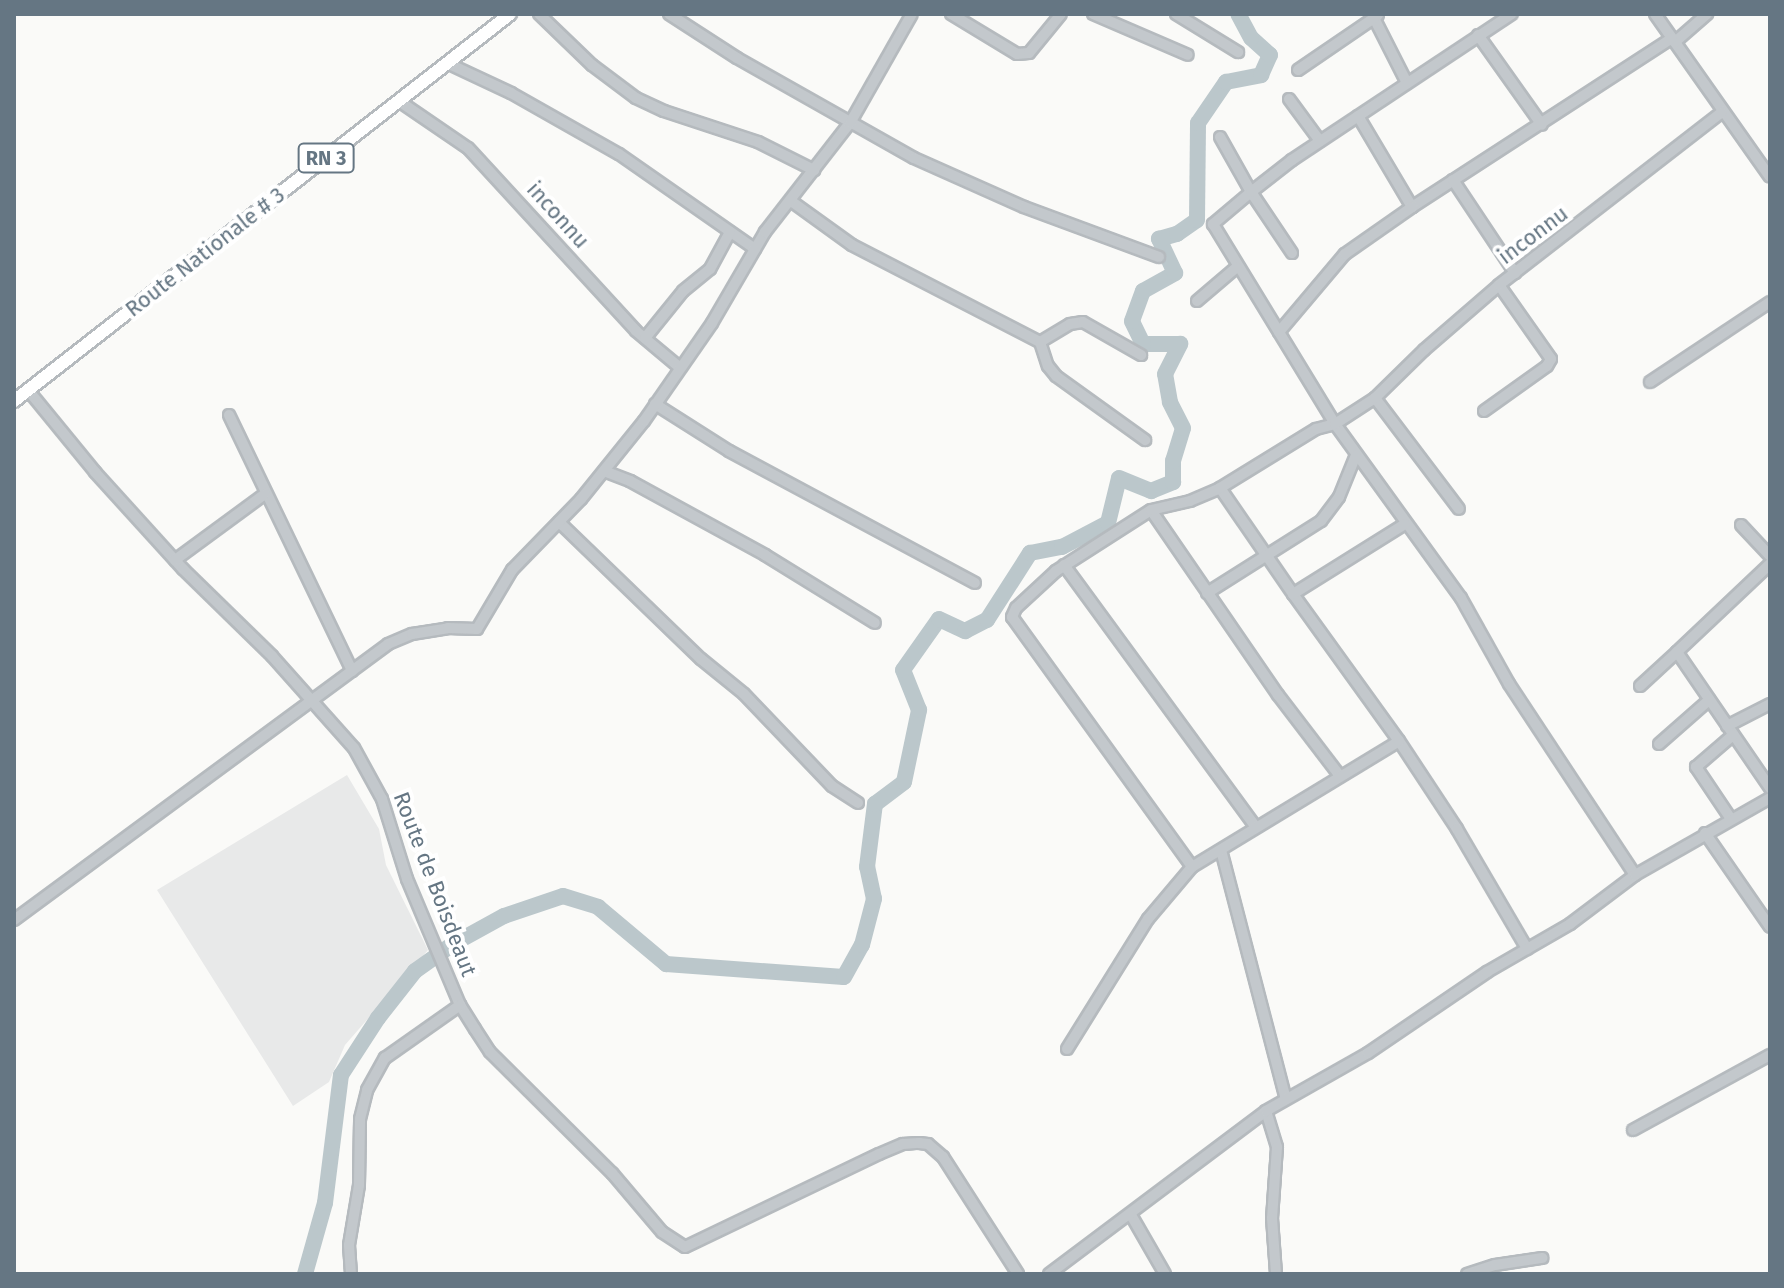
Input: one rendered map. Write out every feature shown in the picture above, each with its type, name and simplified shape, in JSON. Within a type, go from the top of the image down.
[{"type":"main road","name":"Route Nationale # 3","points":[[14,401],[510,14]]},
{"type":"street","points":[[539,14],[592,65],[636,98],[664,111],[758,142],[814,170]]},
{"type":"street","points":[[669,14],[737,58],[914,158],[1024,207],[1159,257]]},
{"type":"street","points":[[14,920],[388,644],[412,634],[448,628],[477,629],[512,570],[604,471],[655,404],[712,323],[755,249],[850,123],[912,14]]},
{"type":"street","points":[[951,14],[1017,54],[1029,53],[1061,14]]},
{"type":"street","points":[[1093,14],[1188,55]]},
{"type":"street","points":[[1176,14],[1238,52]]},
{"type":"street","points":[[1512,14],[1320,141],[1213,224],[1335,424],[1461,598],[1509,684],[1635,875]]},
{"type":"street","points":[[1657,14],[1722,112],[1770,177]]},
{"type":"street","points":[[1279,332],[1345,254],[1453,180],[1673,40],[1707,14]]},
{"type":"street","points":[[1298,70],[1377,16],[1407,83]]},
{"type":"street","points":[[1478,35],[1542,125]]},
{"type":"street","points":[[447,63],[511,93],[619,154],[755,249]]},
{"type":"street","points":[[1289,99],[1320,141]]},
{"type":"street","name":"inconnu","points":[[399,101],[468,148],[484,163],[645,338],[679,367]]},
{"type":"street","name":"inconnu","points":[[1335,424],[1375,398],[1424,350],[1499,285],[1722,112]]},
{"type":"street","points":[[1358,116],[1412,207]]},
{"type":"street","points":[[1220,137],[1251,192],[1292,253]]},
{"type":"street","points":[[1453,180],[1515,273]]},
{"type":"street","points":[[791,201],[852,245],[1040,342],[1048,366],[1056,376],[1145,440]]},
{"type":"street","points":[[645,338],[683,291],[710,269],[730,232]]},
{"type":"street","points":[[1197,301],[1237,267]]},
{"type":"street","points":[[1484,411],[1547,366],[1551,359],[1499,285]]},
{"type":"street","points":[[1650,382],[1770,302]]},
{"type":"street","points":[[1040,342],[1070,324],[1083,322],[1141,355]]},
{"type":"street","name":"Route de Boisdeaut","points":[[28,390],[175,560],[354,748],[382,799],[407,879],[460,1005],[490,1052],[612,1173],[662,1232],[685,1247],[865,1160],[903,1144],[928,1144],[943,1157],[1018,1274]]},
{"type":"street","points":[[1375,398],[1459,509]]},
{"type":"street","points":[[655,404],[729,451],[975,583]]},
{"type":"street","points":[[229,415],[352,671]]},
{"type":"street","points":[[1192,867],[1012,617],[1016,608],[1064,565],[1151,510],[1190,501],[1220,488],[1316,429],[1335,424]]},
{"type":"street","points":[[1207,593],[1328,514],[1356,455]]},
{"type":"street","points":[[604,471],[630,481],[765,555],[875,623]]},
{"type":"street","points":[[1220,488],[1399,741],[1457,829],[1527,949]]},
{"type":"street","points":[[175,560],[265,494]]},
{"type":"street","points":[[1151,510],[1207,593],[1340,776]]},
{"type":"street","points":[[559,522],[701,659],[744,694],[832,786],[858,803]]},
{"type":"street","points":[[1293,594],[1405,524]]},
{"type":"street","points":[[1741,525],[1770,556]]},
{"type":"street","points":[[1640,686],[1770,564]]},
{"type":"street","points":[[1064,565],[1256,827]]},
{"type":"street","points":[[1677,652],[1770,788]]},
{"type":"street","points":[[1659,744],[1709,700]]},
{"type":"street","points":[[1731,819],[1696,767],[1730,731],[1770,704]]},
{"type":"street","points":[[1067,1049],[1148,919],[1192,867],[1399,741]]},
{"type":"street","points":[[1049,1274],[1266,1111],[1368,1053],[1570,924],[1635,875],[1770,798]]},
{"type":"street","points":[[1705,833],[1770,927]]},
{"type":"street","points":[[1221,850],[1286,1099]]},
{"type":"street","points":[[351,1274],[349,1245],[359,1185],[360,1119],[367,1090],[385,1058],[460,1005]]},
{"type":"street","points":[[1633,1130],[1770,1055]]},
{"type":"street","points":[[1266,1111],[1277,1147],[1272,1218],[1276,1274]]},
{"type":"street","points":[[1131,1215],[1165,1274]]},
{"type":"street","points":[[1467,1274],[1495,1265],[1542,1258]]},
{"type":"shaded area","points":[[347,775],[379,829],[386,865],[428,950],[345,1045],[329,1082],[293,1106],[157,890]]},
{"type":"waterway","points":[[305,1274],[325,1203],[341,1075],[378,1018],[415,971],[453,944],[504,916],[563,896],[598,907],[666,964],[844,977],[862,945],[874,899],[867,867],[875,804],[904,782],[919,710],[903,670],[939,619],[965,631],[987,620],[1030,553],[1062,547],[1108,523],[1119,478],[1151,491],[1173,482],[1173,461],[1183,428],[1170,402],[1165,374],[1180,344],[1143,344],[1132,321],[1143,291],[1175,273],[1159,239],[1177,234],[1197,220],[1198,123],[1226,82],[1261,75],[1270,55],[1251,38],[1238,14]]}]
